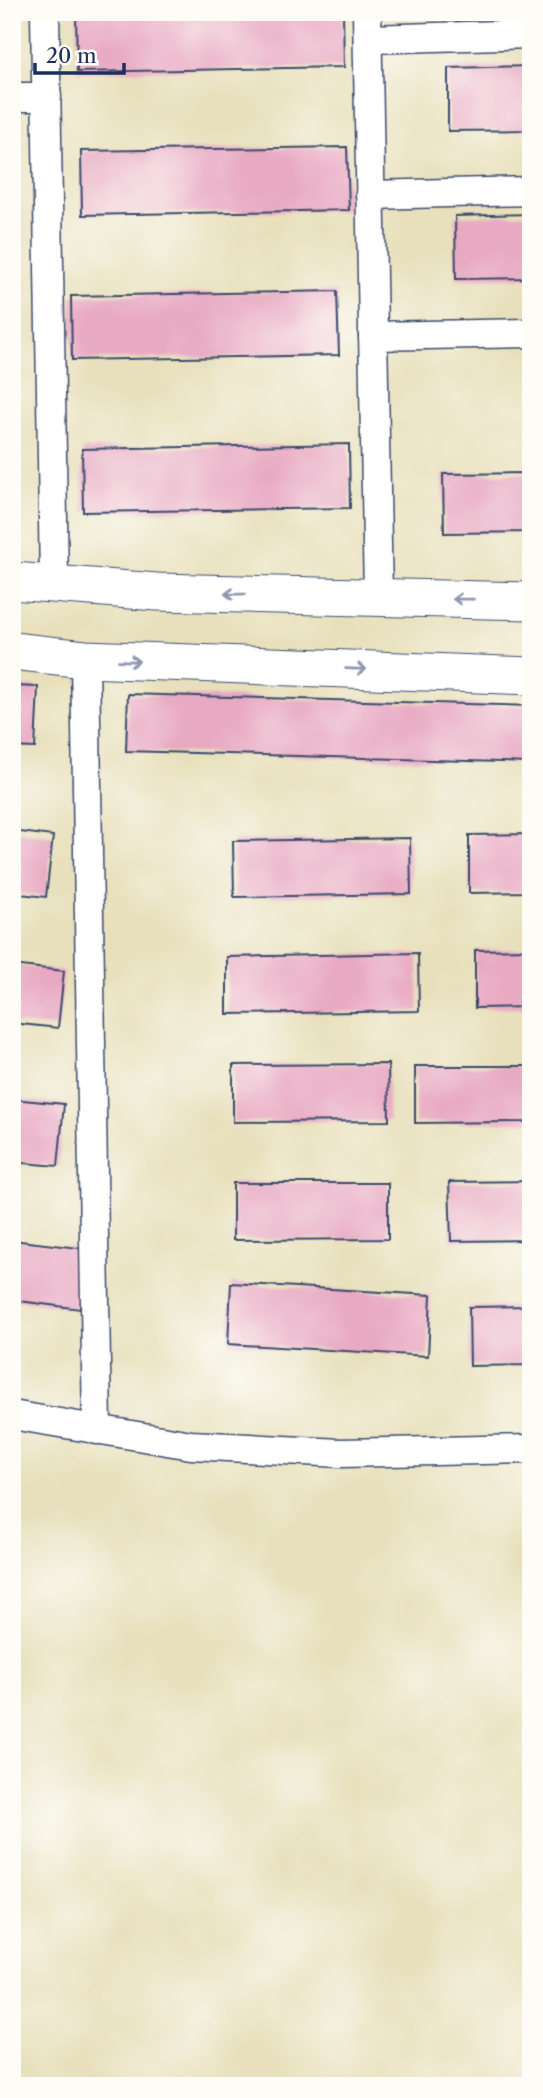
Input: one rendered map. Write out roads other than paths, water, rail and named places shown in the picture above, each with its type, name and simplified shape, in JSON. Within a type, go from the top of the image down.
[{"type":"main road","points":[[12,581],[157,592],[531,600]]},
{"type":"main road","points":[[12,651],[85,659],[531,676]]},
{"type":"street","points":[[45,12],[54,584]]},
{"type":"street","points":[[378,597],[368,26],[531,34]]},
{"type":"street","points":[[12,97],[47,97]]},
{"type":"street","points":[[370,195],[531,191]]},
{"type":"street","points":[[373,336],[531,333]]},
{"type":"street","points":[[85,659],[97,1430]]},
{"type":"street","points":[[12,1415],[191,1445],[341,1453],[531,1449]]}]
